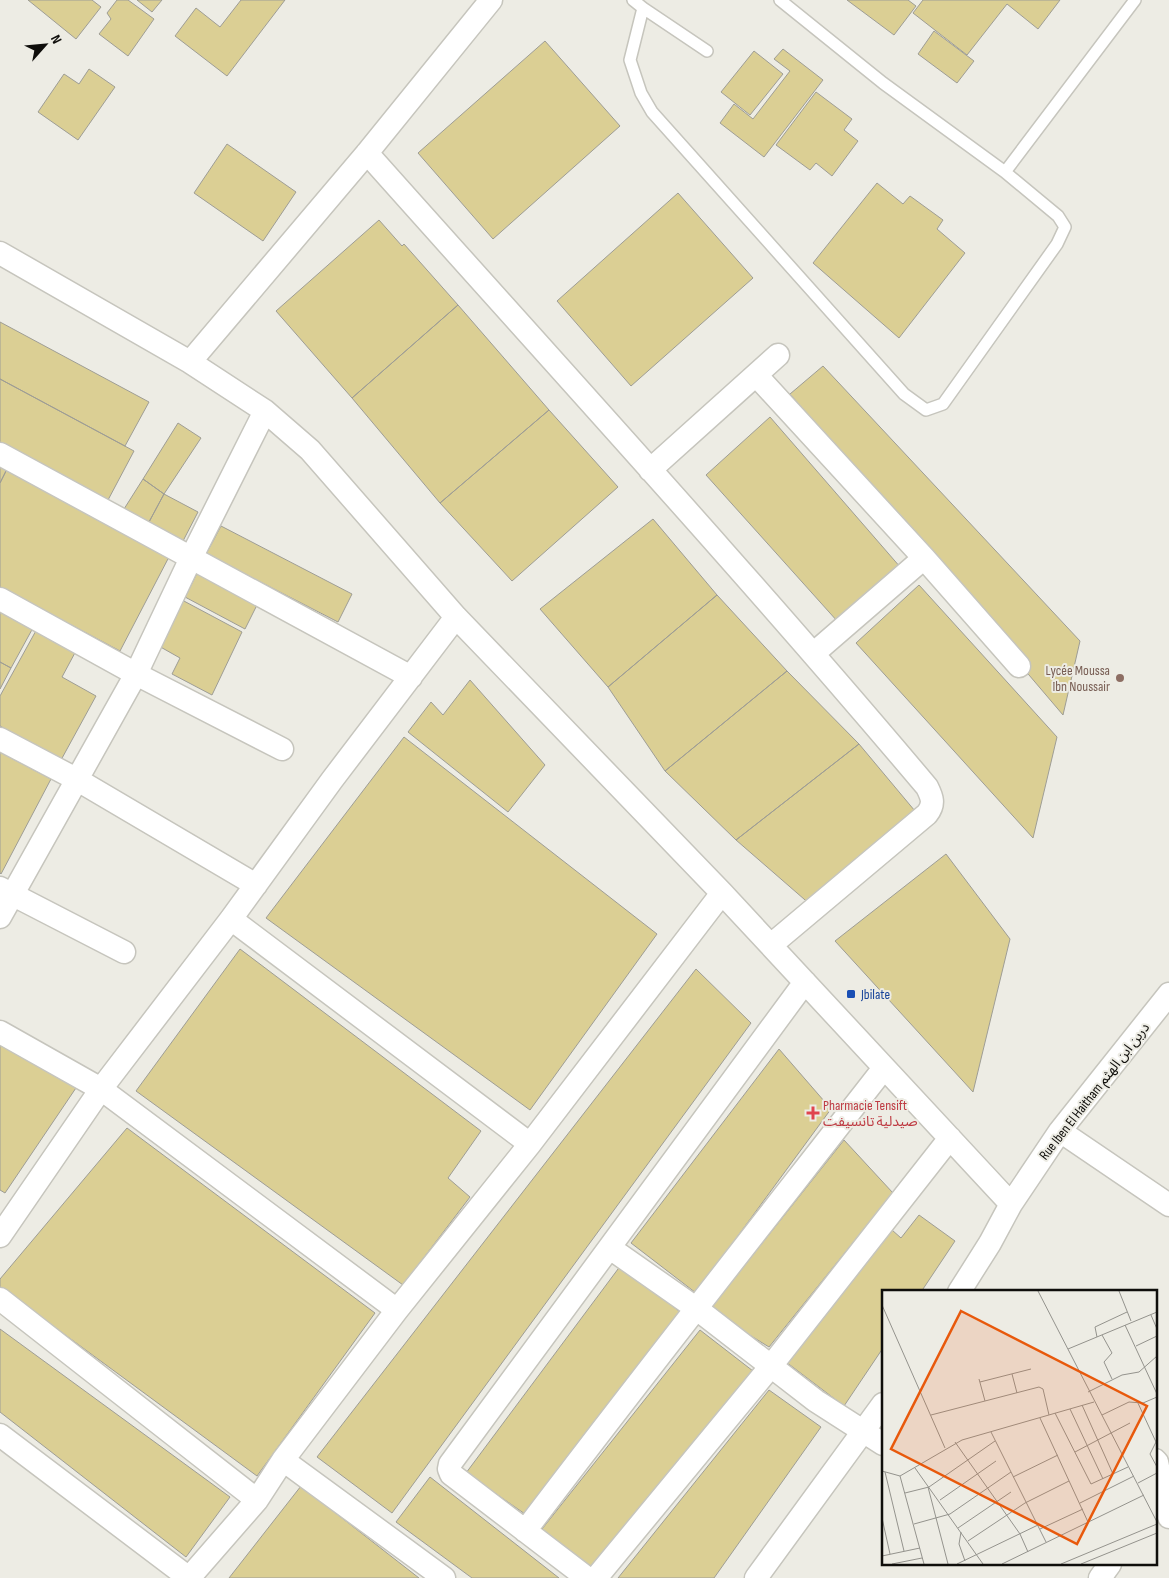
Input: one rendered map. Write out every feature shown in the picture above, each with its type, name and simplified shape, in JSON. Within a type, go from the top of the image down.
[{"type":"street","points":[[190,362],[367,153],[490,0]]},
{"type":"street","points":[[367,153],[813,654],[927,787],[932,797],[931,809],[927,814],[771,946]]},
{"type":"street","points":[[0,253],[190,362],[265,411],[310,450],[456,617],[722,893],[1012,1204]]},
{"type":"street","points":[[650,470],[778,355]]},
{"type":"street","points":[[756,375],[1020,666]]},
{"type":"street","points":[[0,917],[6,891],[76,779],[136,674],[191,558],[265,411]]},
{"type":"street","points":[[0,454],[411,677]]},
{"type":"street","points":[[813,654],[924,558]]},
{"type":"street","points":[[0,599],[136,674],[282,749]]},
{"type":"street","points":[[0,1236],[101,1089],[231,919],[332,780],[456,617]]},
{"type":"street","points":[[0,739],[76,779],[256,885]]},
{"type":"street","points":[[6,891],[124,952]]},
{"type":"street","points":[[0,1435],[189,1578],[257,1500],[283,1460],[397,1310],[530,1144],[722,893]]},
{"type":"street","points":[[231,919],[530,1144]]},
{"type":"street","points":[[587,1578],[451,1474],[450,1464],[805,982]]},
{"type":"street","name":"Rue Iben El Haitham دربن ابن الهثم","points":[[960,1290],[1012,1204],[1060,1131],[1169,994]]},
{"type":"street","points":[[0,1032],[101,1089],[397,1310]]},
{"type":"street","points":[[525,1531],[884,1068]]},
{"type":"street","points":[[1060,1131],[1169,1205]]},
{"type":"street","points":[[596,1578],[771,1366],[950,1138]]},
{"type":"street","points":[[610,1248],[697,1309],[816,1400],[882,1443]]},
{"type":"street","points":[[0,1298],[257,1500]]},
{"type":"street","points":[[756,1578],[882,1405]]},
{"type":"street","points":[[283,1460],[444,1578]]},
{"type":"street","points":[[1156,1468],[1160,1499],[1169,1517]]},
{"type":"street","points":[[1100,1578],[1109,1566]]},
{"type":"lane","points":[[633,0],[707,51]]},
{"type":"lane","points":[[643,8],[630,60],[641,93],[652,112],[904,394],[926,410],[943,404],[1057,244],[1065,227],[1058,216],[1005,172],[883,83],[780,0]]},
{"type":"lane","points":[[1005,172],[1135,0]]},
{"type":"building","points":[[28,0],[92,0],[101,7],[76,39]]},
{"type":"building","points":[[117,0],[128,0],[154,19],[128,56],[99,34],[111,19],[107,13]]},
{"type":"building","points":[[137,0],[162,0],[152,12]]},
{"type":"building","points":[[241,0],[285,0],[227,76],[175,36],[196,8],[220,27]]},
{"type":"building","points":[[847,0],[908,0],[916,6],[894,35]]},
{"type":"building","points":[[923,0],[1060,0],[1038,29],[1007,4],[967,55],[913,13]]},
{"type":"building","points":[[934,31],[974,61],[957,83],[918,54]]},
{"type":"building","points":[[545,41],[620,126],[493,239],[418,153]]},
{"type":"building","points":[[783,49],[823,80],[764,157],[720,123],[734,104],[753,119],[790,71],[774,59]]},
{"type":"building","points":[[754,51],[783,74],[750,115],[721,92]]},
{"type":"building","points":[[89,69],[115,87],[78,140],[38,112],[64,74],[79,84]]},
{"type":"building","points":[[816,92],[852,119],[844,130],[858,141],[832,176],[816,163],[810,170],[776,145]]},
{"type":"building","points":[[227,144],[296,192],[263,241],[194,193]]},
{"type":"building","points":[[877,183],[903,204],[910,196],[943,220],[937,229],[965,253],[899,338],[813,263]]},
{"type":"building","points":[[678,193],[753,278],[631,386],[557,301]]},
{"type":"building","points":[[379,220],[402,246],[404,244],[458,305],[352,398],[276,311]]},
{"type":"building","points":[[458,305],[549,410],[440,503],[352,398]]},
{"type":"building","points":[[0,322],[149,402],[125,446],[0,379]]},
{"type":"building","points":[[823,366],[1080,641],[1063,715],[790,394]]},
{"type":"building","points":[[0,379],[134,451],[108,500],[0,443]]},
{"type":"building","points":[[549,410],[618,487],[512,581],[440,503]]},
{"type":"building","points":[[770,417],[901,568],[838,622],[706,475]]},
{"type":"building","points":[[178,423],[201,438],[164,494],[143,479]]},
{"type":"building","points":[[0,465],[7,469],[0,483]]},
{"type":"building","points":[[7,469],[170,555],[120,651],[0,587],[0,483]]},
{"type":"building","points":[[143,479],[164,494],[149,522],[124,509]]},
{"type":"building","points":[[164,494],[198,512],[183,541],[149,522]]},
{"type":"building","points":[[653,519],[717,595],[608,687],[540,609]]},
{"type":"building","points":[[221,526],[352,594],[338,622],[206,554]]},
{"type":"building","points":[[199,569],[259,601],[245,629],[185,597]]},
{"type":"building","points":[[919,585],[1057,737],[1033,838],[856,643]]},
{"type":"building","points":[[717,595],[787,671],[665,771],[608,687]]},
{"type":"building","points":[[182,600],[242,632],[212,695],[172,674],[180,658],[157,645]]},
{"type":"building","points":[[0,607],[34,626],[11,668],[0,662]]},
{"type":"building","points":[[38,627],[77,649],[62,677],[96,696],[61,760],[0,726],[0,696]]},
{"type":"building","points":[[0,662],[11,668],[0,689]]},
{"type":"building","points":[[787,671],[859,744],[736,840],[665,771]]},
{"type":"building","points":[[470,680],[545,765],[508,812],[408,732],[431,702],[443,715]]},
{"type":"building","points":[[404,737],[657,934],[530,1110],[266,918]]},
{"type":"building","points":[[859,744],[920,817],[812,906],[736,840]]},
{"type":"building","points":[[0,752],[51,779],[1,874],[0,873]]},
{"type":"building","points":[[946,854],[1010,939],[973,1092],[835,941]]},
{"type":"building","points":[[240,949],[481,1131],[448,1178],[470,1197],[403,1285],[136,1091]]},
{"type":"building","points":[[696,969],[751,1023],[392,1513],[317,1457]]},
{"type":"building","points":[[0,1037],[80,1082],[5,1193],[0,1190]]},
{"type":"building","points":[[779,1049],[831,1109],[696,1293],[631,1243]]},
{"type":"building","points":[[127,1128],[375,1313],[257,1476],[0,1287],[0,1279]]},
{"type":"building","points":[[844,1140],[893,1193],[769,1347],[709,1310]]},
{"type":"building","points":[[919,1215],[955,1241],[922,1290],[882,1290],[882,1349],[844,1406],[786,1362],[892,1230],[901,1238]]},
{"type":"building","points":[[621,1265],[680,1312],[525,1514],[466,1473]]},
{"type":"building","points":[[0,1329],[230,1497],[186,1557],[0,1412]]},
{"type":"building","points":[[700,1330],[753,1371],[593,1569],[542,1529]]},
{"type":"building","points":[[769,1390],[821,1427],[714,1578],[618,1578]]},
{"type":"building","points":[[430,1477],[559,1578],[472,1578],[396,1522]]},
{"type":"building","points":[[301,1486],[419,1578],[229,1578]]},
{"type":"place","name":"Lycée Moussa Ibn Noussair","points":[[1120,678]]},
{"type":"place","name":"Jbilate","points":[[851,994]]},
{"type":"place","name":"Pharmacie Tensift صيدلية تانسيفت","points":[[813,1113]]}]
